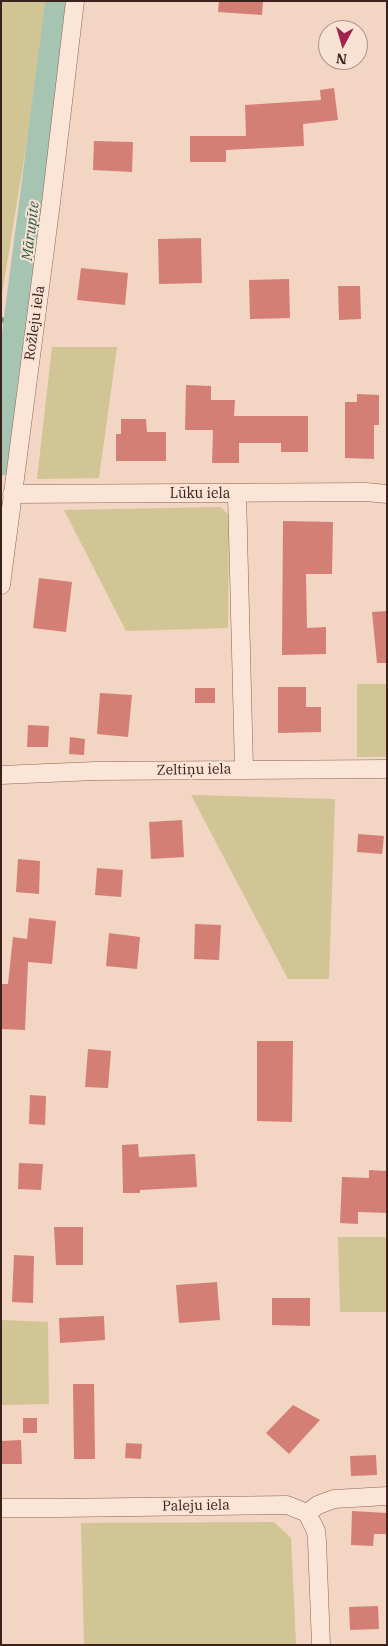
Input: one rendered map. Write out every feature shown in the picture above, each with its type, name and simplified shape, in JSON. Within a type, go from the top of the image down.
[{"type":"street","name":"Rožleju iela","points":[[1,585],[51,203],[75,1]]},
{"type":"street","name":"Lūku iela","points":[[12,494],[366,492],[387,494]]},
{"type":"street","points":[[238,494],[244,770]]},
{"type":"street","name":"Zeltiņu iela","points":[[1,775],[95,771],[387,769]]},
{"type":"street","points":[[321,1645],[316,1531],[307,1513],[318,1505],[334,1499],[387,1496]]},
{"type":"street","name":"Paleju iela","points":[[1,1508],[287,1505],[307,1513]]},
{"type":"shaded area","points":[[1,1],[50,1],[1,300]]},
{"type":"shaded area","points":[[52,347],[117,347],[99,478],[37,479]]},
{"type":"shaded area","points":[[220,507],[229,515],[228,628],[126,631],[64,510]]},
{"type":"shaded area","points":[[357,684],[387,684],[387,757],[357,757]]},
{"type":"shaded area","points":[[191,795],[335,799],[329,979],[288,979]]},
{"type":"shaded area","points":[[338,1237],[387,1237],[387,1312],[340,1312]]},
{"type":"shaded area","points":[[1,1320],[48,1322],[49,1404],[1,1405]]},
{"type":"shaded area","points":[[274,1522],[291,1538],[296,1645],[84,1645],[81,1523]]},
{"type":"building","points":[[219,1],[263,1],[262,15],[218,12]]},
{"type":"building","points":[[334,88],[338,120],[303,124],[304,146],[226,150],[226,162],[190,162],[190,136],[246,136],[245,105],[321,100],[320,90]]},
{"type":"building","points":[[94,141],[133,142],[132,172],[93,170]]},
{"type":"building","points":[[201,238],[202,283],[159,284],[158,239]]},
{"type":"building","points":[[81,268],[128,273],[125,305],[77,300]]},
{"type":"building","points":[[289,279],[290,318],[250,319],[249,280]]},
{"type":"building","points":[[338,286],[360,286],[361,319],[339,320]]},
{"type":"building","points":[[186,385],[211,386],[211,400],[235,400],[234,416],[308,416],[308,452],[281,452],[281,443],[239,443],[239,463],[212,463],[213,430],[185,430]]},
{"type":"building","points":[[357,394],[379,395],[379,425],[374,425],[374,459],[345,458],[345,402],[357,402]]},
{"type":"building","points":[[121,419],[146,419],[147,432],[166,432],[166,461],[116,461],[116,434],[121,434]]},
{"type":"building","points":[[283,521],[333,522],[332,574],[306,574],[307,628],[326,627],[326,654],[282,655]]},
{"type":"building","points":[[39,578],[72,582],[66,632],[33,628]]},
{"type":"building","points":[[387,611],[387,663],[377,663],[372,612]]},
{"type":"building","points":[[278,687],[306,687],[306,707],[321,707],[321,732],[278,733]]},
{"type":"building","points":[[195,688],[215,688],[215,703],[195,703]]},
{"type":"building","points":[[100,693],[132,695],[128,737],[97,734]]},
{"type":"building","points":[[28,725],[49,726],[48,747],[27,747]]},
{"type":"building","points":[[70,737],[85,739],[84,755],[69,754]]},
{"type":"building","points":[[182,820],[184,857],[151,859],[149,822]]},
{"type":"building","points":[[358,834],[384,836],[382,854],[357,852]]},
{"type":"building","points":[[18,859],[40,861],[39,894],[16,892]]},
{"type":"building","points":[[97,868],[123,870],[121,897],[95,895]]},
{"type":"building","points":[[29,918],[56,921],[52,964],[28,962],[25,1030],[1,1029],[1,984],[8,984],[13,937],[27,939]]},
{"type":"building","points":[[195,924],[221,925],[219,960],[194,959]]},
{"type":"building","points":[[109,933],[140,937],[137,969],[106,966]]},
{"type":"building","points":[[257,1041],[293,1041],[292,1122],[257,1121]]},
{"type":"building","points":[[88,1049],[111,1051],[108,1088],[85,1087]]},
{"type":"building","points":[[30,1095],[46,1096],[45,1125],[29,1124]]},
{"type":"building","points":[[138,1144],[139,1157],[195,1154],[197,1187],[140,1190],[140,1193],[123,1193],[122,1145]]},
{"type":"building","points":[[19,1163],[43,1164],[41,1190],[18,1189]]},
{"type":"building","points":[[369,1170],[387,1171],[387,1213],[358,1212],[358,1224],[340,1223],[342,1177],[369,1178]]},
{"type":"building","points":[[54,1227],[83,1227],[83,1265],[56,1265]]},
{"type":"building","points":[[14,1255],[34,1256],[33,1303],[12,1302]]},
{"type":"building","points":[[217,1282],[220,1320],[179,1323],[176,1285]]},
{"type":"building","points":[[272,1298],[310,1298],[310,1326],[272,1325]]},
{"type":"building","points":[[104,1316],[105,1340],[60,1343],[59,1318]]},
{"type":"building","points":[[73,1384],[94,1384],[95,1459],[74,1459]]},
{"type":"building","points":[[293,1405],[320,1420],[289,1454],[266,1433]]},
{"type":"building","points":[[23,1418],[37,1418],[37,1433],[23,1433]]},
{"type":"building","points":[[21,1440],[22,1464],[1,1464],[1,1441]]},
{"type":"building","points":[[126,1443],[142,1444],[141,1459],[125,1458]]},
{"type":"building","points":[[376,1455],[377,1475],[351,1476],[350,1456]]},
{"type":"building","points":[[352,1511],[387,1513],[387,1534],[374,1534],[373,1546],[351,1545]]},
{"type":"building","points":[[378,1606],[379,1629],[350,1630],[349,1607]]},
{"type":"waterway","name":"Mārupīte","points":[[1,460],[61,1]]},
{"type":"waterway","points":[[1,320],[19,321]]}]
